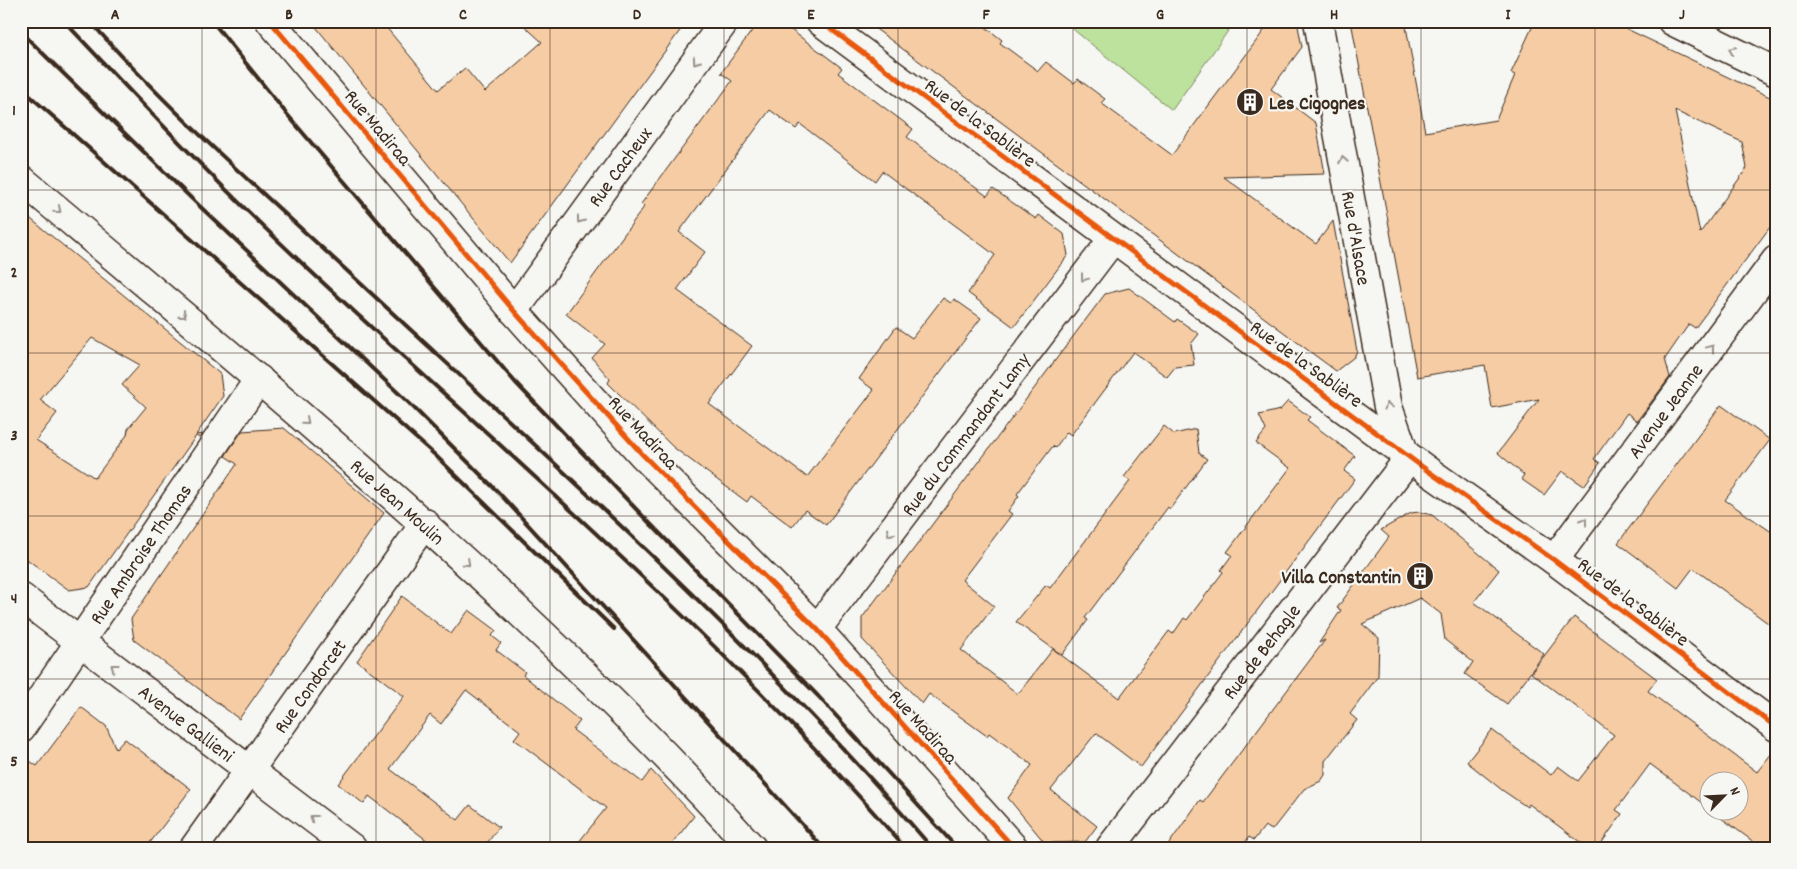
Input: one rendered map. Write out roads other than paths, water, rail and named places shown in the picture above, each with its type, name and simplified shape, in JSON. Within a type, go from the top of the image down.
[{"type":"street","name":"Rue Madiraa","points":[[270,21],[514,311],[643,455],[817,629],[1014,848]]},
{"type":"street","name":"Rue Cacheux","points":[[514,311],[725,21]]},
{"type":"street","name":"Rue de la Sablière","points":[[820,21],[1113,239],[1554,560],[1776,727]]},
{"type":"street","name":"Rue d'Alsace","points":[[1318,21],[1388,406],[1404,452]]},
{"type":"street","points":[[1672,21],[1776,72]]},
{"type":"street","name":"Rue Jean Moulin","points":[[21,179],[259,380],[424,523],[583,673],[744,844]]},
{"type":"street","name":"Rue du Commandant Lamy","points":[[817,629],[1113,239]]},
{"type":"street","name":"Avenue Jeanne","points":[[1554,560],[1776,260]]},
{"type":"street","name":"Rue Ambroise Thomas","points":[[21,728],[81,643],[259,380]]},
{"type":"street","name":"Rue de Behagle","points":[[1110,848],[1403,466],[1404,452]]},
{"type":"street","name":"Rue Condorcet","points":[[194,848],[248,769],[424,523]]},
{"type":"street","name":"Avenue Gallieni","points":[[21,597],[352,848]]},
{"type":"railway","points":[[64,21],[183,146],[274,237],[689,621],[835,770],[905,848]]},
{"type":"railway","points":[[90,21],[121,56],[187,122],[580,487],[725,627],[796,699],[932,848]]},
{"type":"railway","points":[[212,21],[286,113],[515,382],[818,696],[957,848]]},
{"type":"railway","points":[[21,32],[191,198],[410,404],[500,494],[810,833]]},
{"type":"railway","points":[[21,88],[435,455],[614,629]]},
{"type":"railway","points":[[805,827],[823,848]]},
{"type":"place","name":"Les Cigognes","points":[[1250,102]]},
{"type":"place","name":"Villa Constantin","points":[[1420,576]]}]
